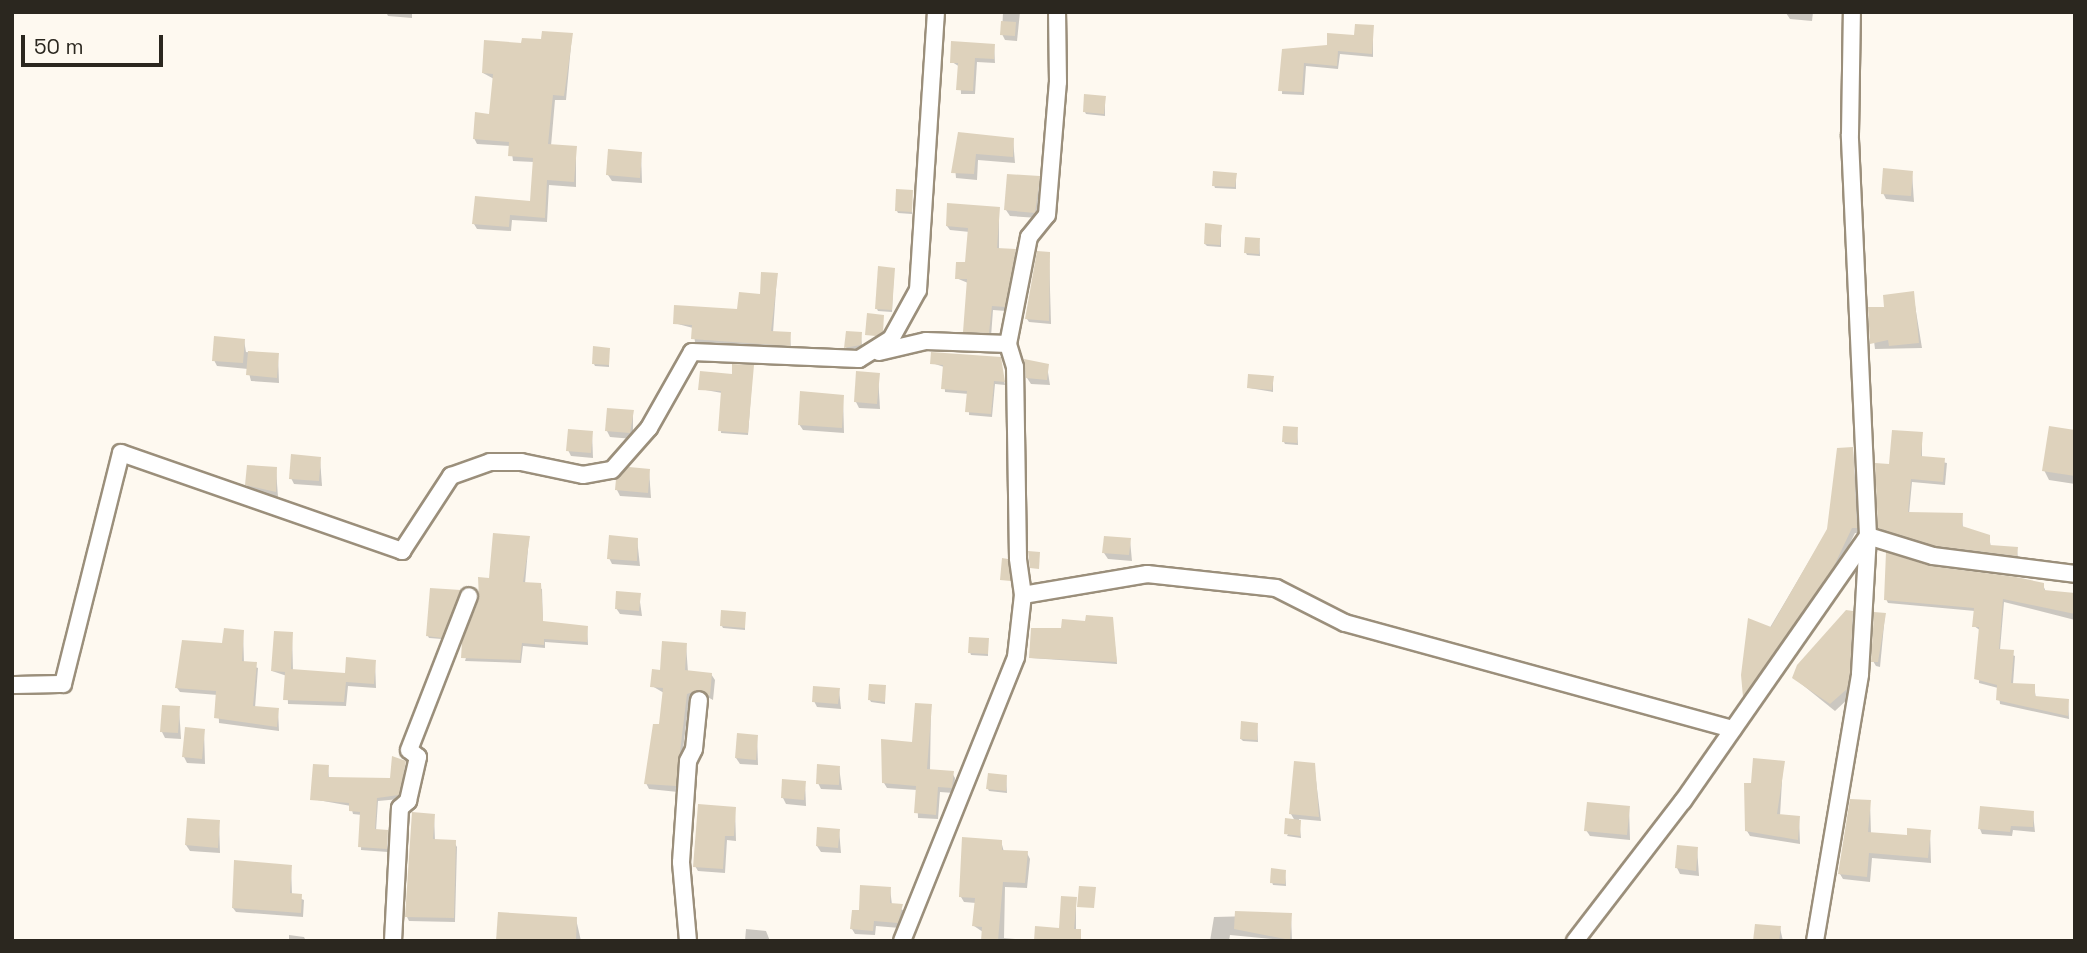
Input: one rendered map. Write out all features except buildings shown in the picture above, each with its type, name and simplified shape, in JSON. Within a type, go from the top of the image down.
[{"type":"street","points":[[12,685],[64,684],[121,453],[402,551],[451,476],[489,462],[521,462],[583,475],[612,470],[649,428],[692,352],[859,359],[891,339],[918,290],[936,12]]},
{"type":"street","points":[[902,941],[1016,657],[1023,595],[1018,558],[1015,366],[1008,344],[1029,237],[1047,215],[1058,82],[1057,12]]},
{"type":"street","points":[[1815,941],[1860,674],[1868,536],[1850,134],[1852,12]]},
{"type":"street","points":[[870,354],[926,341],[1008,344]]},
{"type":"street","points":[[1868,536],[1933,556],[2075,574]]},
{"type":"street","points":[[1575,941],[1733,729],[1868,536]]},
{"type":"street","points":[[1023,595],[1147,574],[1276,588],[1345,623],[1733,729]]},
{"type":"street","points":[[393,941],[400,808],[408,801],[418,757],[409,750],[470,596]]},
{"type":"street","points":[[688,941],[681,863],[688,761],[694,749],[699,700]]}]
